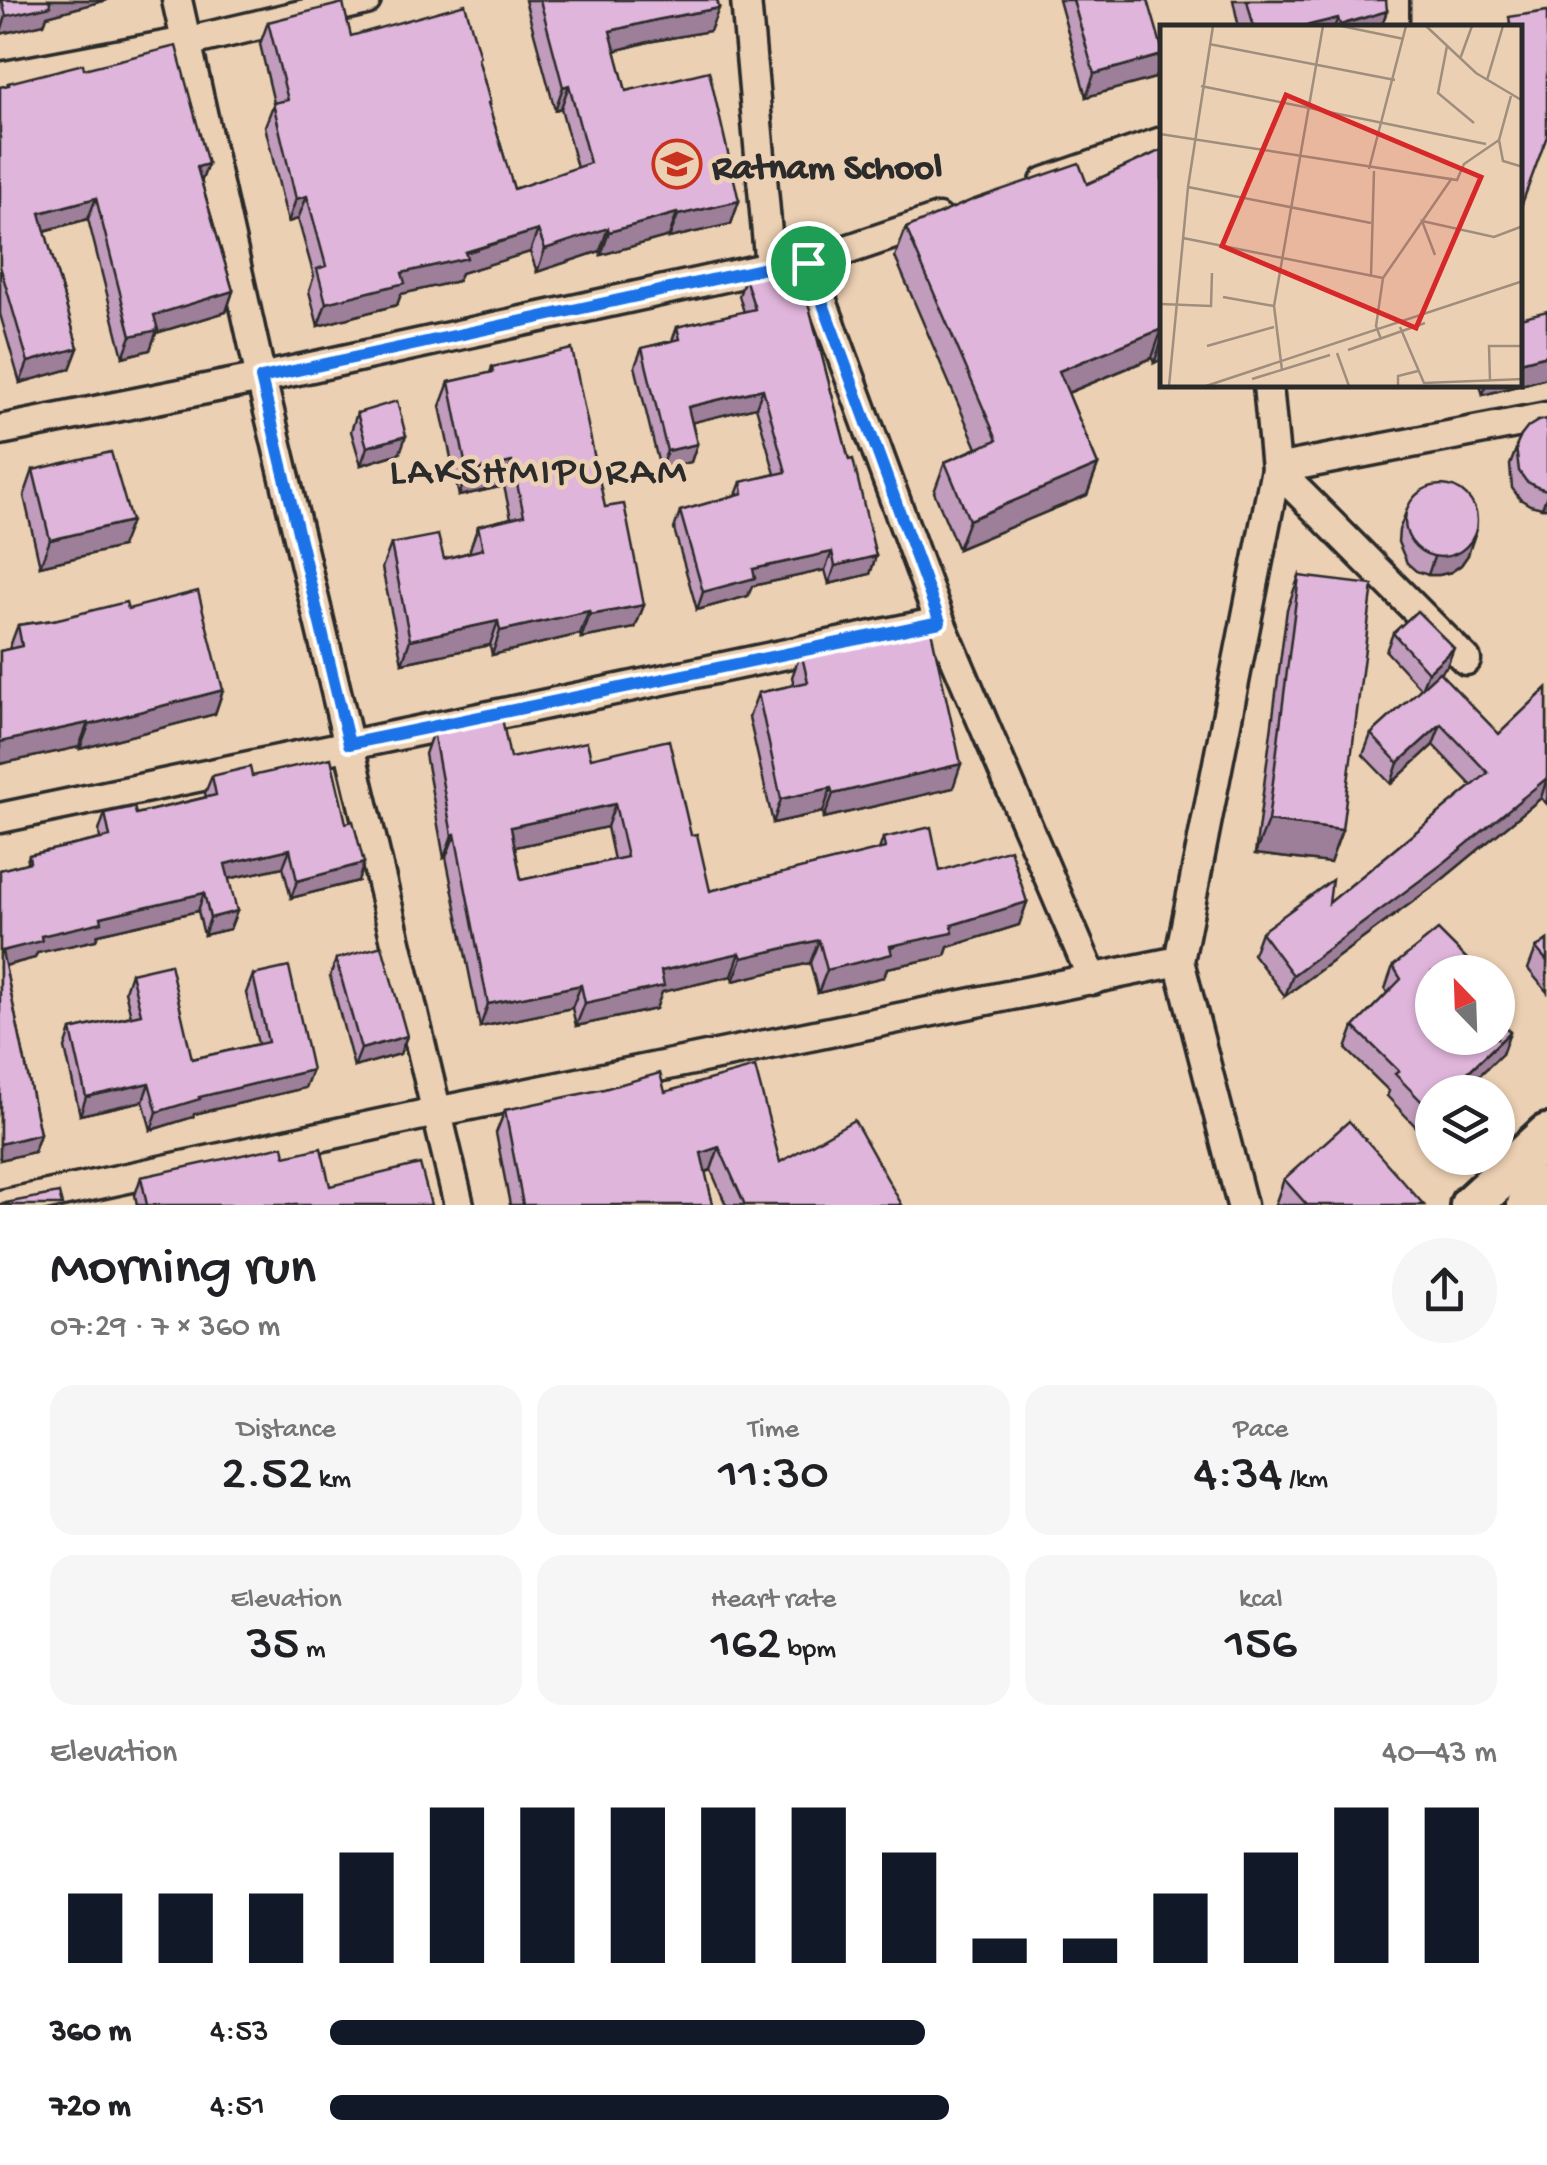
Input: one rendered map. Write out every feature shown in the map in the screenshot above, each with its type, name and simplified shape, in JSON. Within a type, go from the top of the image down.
[{"type":"main road","points":[[1471,1205],[1547,1135]]},
{"type":"main road","points":[[1528,1205],[1547,1187]]},
{"type":"street","points":[[177,0],[261,378],[458,1205]]},
{"type":"street","points":[[0,77],[186,42],[366,0]]},
{"type":"street","points":[[746,0],[770,267]]},
{"type":"street","points":[[1013,193],[1160,143]]},
{"type":"street","points":[[0,430],[261,378],[770,267],[808,263],[957,212]]},
{"type":"street","points":[[808,263],[940,622],[1093,980]]},
{"type":"street","points":[[1242,1205],[1179,961],[1276,469],[1268,388]]},
{"type":"street","points":[[1276,469],[1547,417]]},
{"type":"street","points":[[1276,469],[1466,660]]},
{"type":"street","points":[[0,818],[940,622]]},
{"type":"street","points":[[1,1205],[1179,961]]},
{"type":"building","points":[[2,0],[49,0],[51,6],[6,16]]},
{"type":"building","points":[[540,0],[717,0],[719,8],[610,31],[626,91],[709,71],[739,201],[609,232],[608,228],[545,249],[538,230],[465,252],[467,258],[402,273],[405,283],[326,303],[317,269],[326,266],[307,196],[296,199],[273,103],[288,100],[268,22],[343,3],[351,36],[465,4],[488,103],[514,189],[590,163],[569,85],[563,87]]},
{"type":"building","points":[[1073,0],[1148,0],[1160,41],[1160,56],[1094,74]]},
{"type":"building","points":[[1247,0],[1386,0],[1387,11],[1340,25],[1338,18],[1309,25],[1253,25]]},
{"type":"building","points":[[1547,11],[1547,136],[1522,204],[1522,25],[1510,25],[1509,17]]},
{"type":"building","points":[[176,46],[208,164],[197,167],[233,291],[154,315],[158,330],[131,336],[96,198],[40,213],[78,348],[28,362],[0,266],[0,87],[83,64],[84,69]]},
{"type":"building","points":[[1160,151],[1160,330],[1059,371],[1098,465],[969,520],[945,462],[997,440],[906,228],[1079,163],[1087,184]]},
{"type":"building","points":[[803,264],[812,293],[806,295],[876,556],[835,566],[832,552],[753,569],[755,578],[703,592],[680,511],[743,493],[741,482],[786,472],[763,389],[688,407],[697,444],[667,451],[642,348],[680,339],[677,327],[755,309],[745,278]]},
{"type":"building","points":[[1547,311],[1547,355],[1522,361],[1522,317]]},
{"type":"building","points":[[572,349],[605,507],[624,504],[644,605],[590,615],[589,611],[500,631],[498,621],[410,640],[391,544],[438,535],[444,559],[483,549],[478,526],[524,515],[512,462],[467,472],[449,382],[493,372],[492,367]]},
{"type":"building","points":[[397,401],[406,436],[367,447],[357,413]]},
{"type":"building","points":[[1547,419],[1547,490],[1526,481],[1519,471],[1516,447],[1528,427]]},
{"type":"building","points":[[111,452],[131,521],[50,540],[33,470]]},
{"type":"building","points":[[1441,485],[1455,487],[1467,495],[1475,507],[1475,535],[1467,547],[1455,555],[1441,557],[1427,555],[1415,547],[1407,535],[1405,521],[1407,507],[1415,495],[1427,487]]},
{"type":"building","points":[[1299,576],[1373,585],[1342,830],[1268,821]]},
{"type":"building","points":[[198,591],[223,690],[89,725],[0,742],[0,651],[22,646],[18,625],[126,602],[128,609]]},
{"type":"building","points":[[1417,611],[1454,648],[1428,672],[1393,633]]},
{"type":"building","points":[[930,626],[961,764],[833,794],[831,788],[781,799],[758,693],[808,682],[801,652]]},
{"type":"building","points":[[1439,672],[1499,734],[1547,688],[1547,778],[1445,862],[1293,975],[1261,932],[1332,880],[1329,903],[1488,773],[1441,724],[1398,763],[1371,734]]},
{"type":"building","points":[[502,718],[510,758],[587,742],[591,758],[669,740],[691,835],[697,834],[710,891],[885,848],[883,838],[931,827],[940,871],[1010,849],[1027,902],[952,925],[953,933],[890,946],[892,954],[827,970],[819,940],[661,971],[664,986],[585,1003],[581,985],[488,1004],[433,731]],"holes":[[[615,804],[627,857],[521,880],[511,827]]]},
{"type":"building","points":[[331,758],[346,823],[353,821],[364,863],[297,881],[290,849],[225,864],[237,911],[210,918],[204,893],[101,917],[102,922],[41,936],[42,941],[2,951],[40,1134],[0,1144],[0,870],[30,862],[29,855],[110,837],[105,813],[134,807],[136,814],[216,795],[212,776],[250,767],[252,776]]},
{"type":"building","points":[[1438,930],[1463,955],[1415,955],[1415,1055],[1486,1055],[1465,1075],[1415,1075],[1415,1095],[1395,1074],[1399,1071],[1354,1027],[1401,979],[1393,966]]},
{"type":"building","points":[[1547,940],[1547,961],[1536,948]]},
{"type":"building","points":[[382,946],[407,1036],[361,1049],[336,959]]},
{"type":"building","points":[[170,964],[192,1059],[268,1042],[253,975],[289,967],[312,1070],[199,1097],[157,1112],[149,1083],[86,1097],[71,1030],[141,1014],[131,973]]},
{"type":"building","points":[[755,1067],[780,1162],[854,1120],[902,1205],[745,1205],[719,1147],[701,1153],[713,1205],[523,1205],[505,1110],[660,1073],[665,1092]]},
{"type":"building","points":[[1349,1121],[1424,1205],[1307,1205],[1284,1179]]},
{"type":"building","points":[[283,1146],[285,1156],[321,1148],[330,1186],[420,1164],[431,1205],[147,1205],[141,1177]]},
{"type":"building","points":[[59,1193],[62,1205],[0,1205],[0,1204]]},
{"type":"place","name":"Ratnam School","points":[[677,164]]},
{"type":"district","name":"LAKSHMIPURAM","points":[[539,467]]},
{"type":"route","points":[[808,263],[940,622],[349,744],[261,378],[770,267],[808,263]]}]
